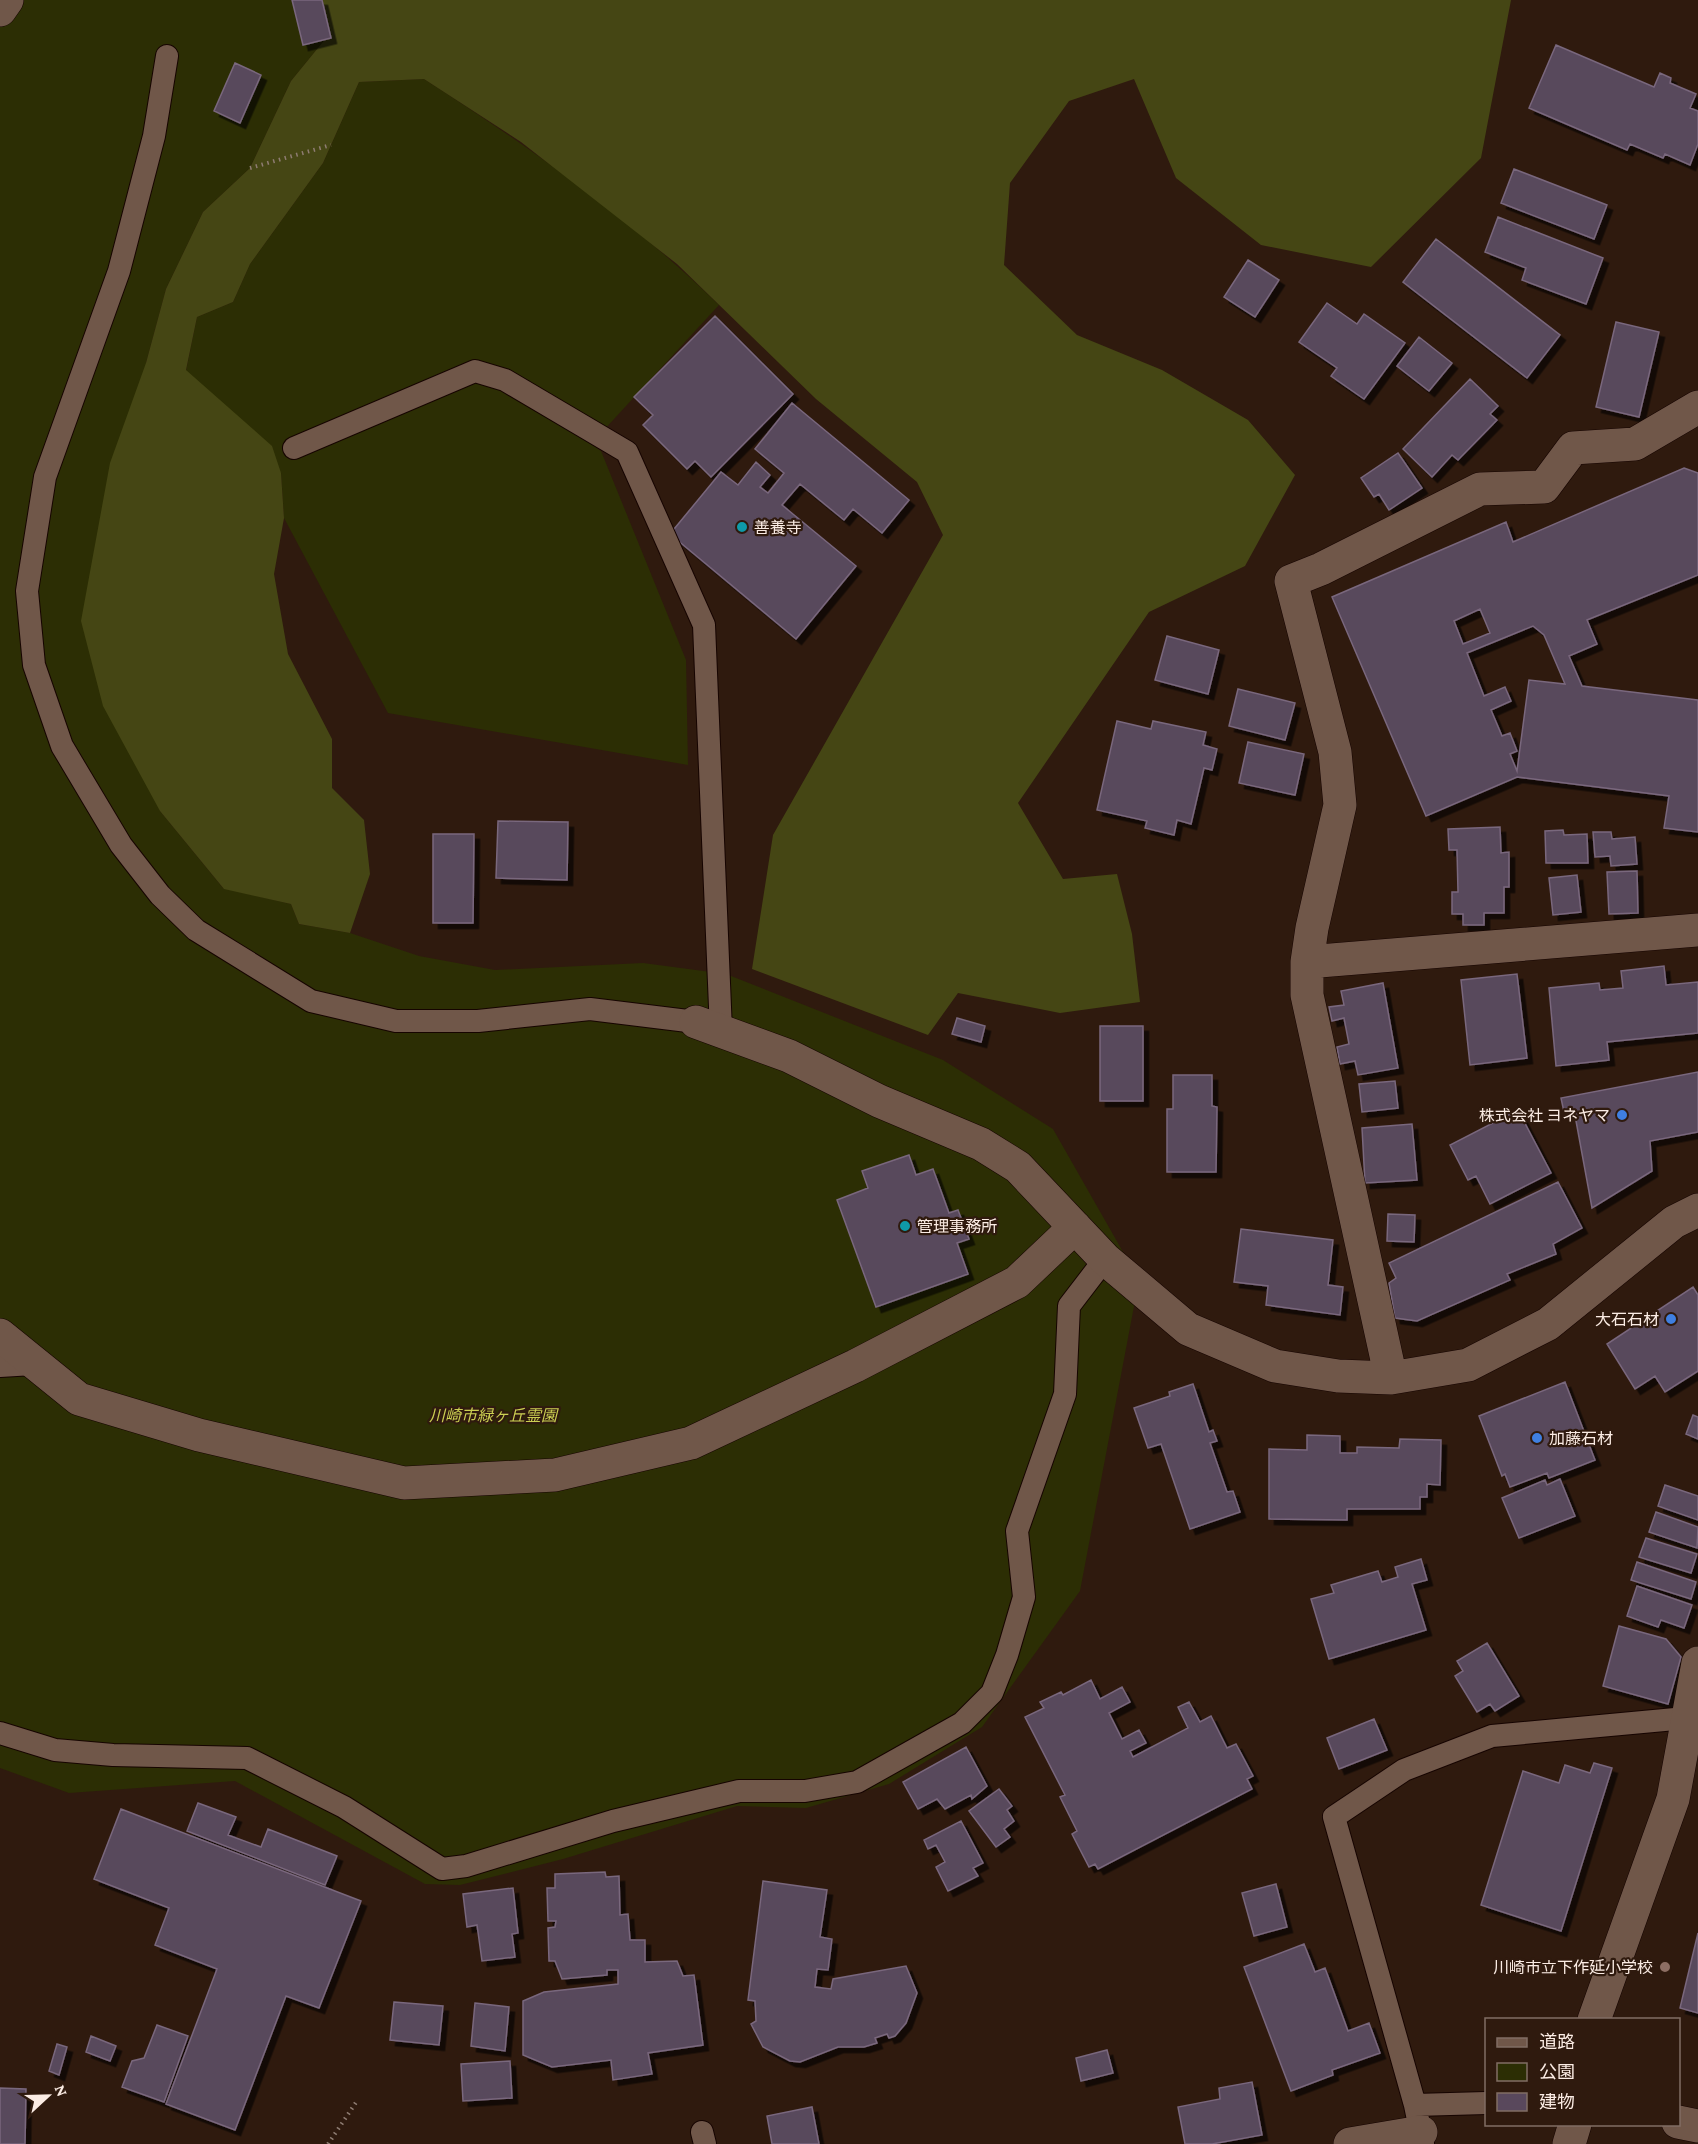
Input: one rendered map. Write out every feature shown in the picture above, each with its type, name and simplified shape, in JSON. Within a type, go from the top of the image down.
[{"type":"street","points":[[0,10],[7,0]]},
{"type":"street","points":[[1391,1378],[1307,995],[1307,962],[1340,805],[1335,752],[1291,581],[1321,569],[1480,489],[1544,487],[1573,447],[1635,444],[1698,407]]},
{"type":"street","points":[[1307,962],[1698,930]]},
{"type":"street","points":[[708,1026],[789,1056],[879,1101],[981,1144],[1018,1167],[1105,1259],[1188,1329],[1275,1366],[1338,1376],[1391,1378],[1468,1365],[1548,1324],[1674,1222],[1698,1210]]},
{"type":"street","points":[[0,1335],[79,1399],[199,1435],[405,1482],[555,1475],[691,1443],[855,1366],[1017,1282],[1075,1227]]},
{"type":"street","points":[[1594,2018],[1673,1799],[1686,1718],[1698,1663]]},
{"type":"street","points":[[1680,2122],[1698,2126]]},
{"type":"street","points":[[1569,2144],[1574,2126]]},
{"type":"street","points":[[1350,2144],[1420,2127]]},
{"type":"lane","points":[[167,56],[154,136],[119,271],[45,477],[39,511],[27,591],[34,665],[62,746],[121,845],[160,895],[196,930],[311,1001],[396,1021],[478,1022],[590,1009],[708,1026],[704,625],[627,452],[505,380],[475,371],[294,448]]},
{"type":"lane","points":[[0,1733],[56,1750],[113,1755],[247,1758],[344,1807],[442,1869],[466,1866],[613,1821],[739,1791],[805,1791],[857,1782],[962,1723],[992,1693],[1007,1655],[1024,1597],[1017,1531],[1065,1394],[1069,1306],[1105,1259]]},
{"type":"lane","points":[[0,1366],[33,1364]]},
{"type":"lane","points":[[1485,2103],[1420,2127],[1334,1817],[1404,1770],[1492,1736],[1686,1718]]},
{"type":"path","points":[[250,168],[331,145]]},
{"type":"path","points":[[328,2144],[357,2100]]},
{"type":"green space","name":"川崎市緑ヶ丘霊園","points":[[0,0],[322,0],[331,32],[291,81],[250,168],[203,212],[166,289],[146,363],[160,811],[223,888],[291,904],[299,924],[350,933],[419,956],[495,970],[643,963],[726,974],[943,1060],[1053,1129],[1139,1280],[1080,1591],[982,1727],[889,1784],[806,1808],[737,1806],[563,1859],[460,1885],[425,1884],[235,1781],[69,1793],[0,1768]]},
{"type":"green space","points":[[424,79],[540,157],[614,213],[650,242],[719,305],[591,444],[601,451],[686,660],[688,765],[388,713],[284,518],[281,473],[186,371],[197,317],[233,302],[250,264],[323,163],[359,82]]},
{"type":"shaded area","points":[[322,0],[1511,0],[1481,158],[1371,267],[1261,245],[1176,178],[1134,79],[1069,101],[1010,183],[1004,265],[1077,335],[1162,370],[1248,420],[1295,475],[1245,566],[1149,612],[1018,803],[1063,879],[1117,874],[1132,934],[1140,1002],[1060,1013],[958,993],[928,1035],[752,969],[773,835],[943,535],[917,482],[816,399],[677,264],[521,142],[424,79],[359,82],[323,163],[250,264],[233,302],[197,317],[186,370],[272,446],[281,473],[284,518],[274,574],[288,654],[332,739],[332,788],[364,820],[370,874],[350,933],[299,924],[291,904],[224,889],[160,811],[103,706],[81,621],[110,463],[146,363],[166,289],[203,212],[250,168],[291,81],[331,32]]},
{"type":"building","points":[[292,0],[322,0],[331,38],[303,45]]},
{"type":"building","points":[[1556,45],[1654,87],[1660,73],[1671,78],[1670,83],[1696,94],[1690,108],[1698,111],[1698,144],[1690,165],[1665,154],[1663,158],[1630,144],[1627,150],[1529,108]]},
{"type":"building","points":[[235,63],[261,75],[240,123],[214,111]]},
{"type":"building","points":[[1514,169],[1607,205],[1594,239],[1501,203]]},
{"type":"building","points":[[1498,217],[1603,258],[1586,304],[1522,280],[1526,268],[1485,252]]},
{"type":"building","points":[[1436,239],[1560,335],[1527,378],[1403,282]]},
{"type":"building","points":[[1248,260],[1279,280],[1255,317],[1224,297]]},
{"type":"building","points":[[1327,303],[1357,324],[1364,314],[1405,343],[1364,399],[1331,376],[1337,368],[1299,342]]},
{"type":"building","points":[[715,316],[793,394],[711,477],[695,461],[687,469],[643,425],[653,415],[634,397]]},
{"type":"building","points":[[1616,322],[1659,332],[1639,417],[1596,407]]},
{"type":"building","points":[[1419,337],[1452,363],[1429,391],[1397,366]]},
{"type":"building","points":[[1470,379],[1498,406],[1490,414],[1497,420],[1458,460],[1452,455],[1432,477],[1403,449]]},
{"type":"building","name":"善養寺","points":[[792,403],[909,500],[882,533],[853,509],[844,520],[800,484],[782,505],[856,566],[796,639],[670,534],[721,472],[738,485],[756,462],[770,475],[760,487],[768,493],[784,473],[755,449]]},
{"type":"building","points":[[1398,453],[1422,488],[1389,510],[1379,494],[1374,497],[1361,478]]},
{"type":"building","points":[[1684,468],[1698,473],[1698,575],[1587,620],[1597,644],[1569,656],[1582,686],[1698,700],[1698,832],[1664,828],[1669,796],[1517,777],[1426,816],[1332,597],[1506,522],[1513,542]],"holes":[[[1480,609],[1490,633],[1463,644],[1454,621]],[[1533,626],[1544,635],[1565,684],[1529,680],[1517,771],[1510,754],[1517,751],[1510,733],[1502,736],[1491,710],[1511,701],[1505,687],[1484,696],[1467,653]]]},
{"type":"building","points":[[1167,636],[1219,650],[1208,694],[1155,680]]},
{"type":"building","points":[[1238,689],[1295,703],[1285,740],[1229,726]]},
{"type":"building","points":[[1117,721],[1151,729],[1153,721],[1206,732],[1203,745],[1217,749],[1212,770],[1204,768],[1191,824],[1177,820],[1174,835],[1145,828],[1147,821],[1097,810]]},
{"type":"building","points":[[1248,742],[1304,754],[1295,795],[1239,783]]},
{"type":"building","points":[[498,821],[568,822],[567,880],[496,878]]},
{"type":"building","points":[[1500,827],[1501,853],[1509,852],[1509,887],[1504,887],[1504,913],[1484,913],[1484,925],[1463,925],[1463,914],[1452,914],[1452,892],[1458,892],[1457,850],[1449,850],[1448,829]]},
{"type":"building","points":[[1563,830],[1564,835],[1587,834],[1588,863],[1546,863],[1545,831]]},
{"type":"building","points":[[1593,832],[1611,832],[1612,839],[1635,837],[1637,864],[1611,866],[1610,856],[1595,857]]},
{"type":"building","points":[[433,834],[474,834],[473,923],[433,923]]},
{"type":"building","points":[[1637,871],[1638,913],[1609,914],[1607,872]]},
{"type":"building","points":[[1577,875],[1581,912],[1553,915],[1549,878]]},
{"type":"building","points":[[1664,966],[1666,985],[1698,982],[1698,1033],[1607,1042],[1609,1060],[1556,1066],[1549,988],[1599,983],[1600,990],[1623,988],[1621,971]]},
{"type":"building","points":[[1517,974],[1527,1058],[1470,1065],[1461,980]]},
{"type":"building","points":[[1383,983],[1398,1068],[1358,1075],[1355,1061],[1340,1064],[1337,1047],[1349,1044],[1344,1018],[1332,1021],[1329,1007],[1344,1005],[1341,991]]},
{"type":"building","points":[[957,1018],[985,1026],[981,1042],[952,1034]]},
{"type":"building","points":[[1100,1026],[1143,1026],[1143,1101],[1100,1101]]},
{"type":"building","points":[[1698,1072],[1698,1132],[1650,1141],[1652,1171],[1592,1208],[1574,1110],[1564,1112],[1561,1098]]},
{"type":"building","points":[[1173,1075],[1212,1075],[1212,1106],[1217,1107],[1216,1172],[1167,1172],[1167,1109],[1173,1109]]},
{"type":"building","points":[[1395,1081],[1398,1108],[1362,1112],[1359,1084]]},
{"type":"building","points":[[1518,1110],[1551,1173],[1490,1204],[1476,1176],[1468,1180],[1450,1145]]},
{"type":"building","points":[[1412,1124],[1417,1180],[1365,1183],[1362,1128]]},
{"type":"building","name":"管理事務所","points":[[909,1155],[916,1175],[933,1169],[949,1213],[958,1210],[969,1239],[957,1243],[968,1274],[876,1307],[837,1200],[868,1188],[862,1171]]},
{"type":"building","points":[[1558,1182],[1582,1228],[1553,1244],[1556,1254],[1507,1274],[1510,1280],[1417,1321],[1395,1318],[1389,1283],[1396,1278],[1389,1263]]},
{"type":"building","points":[[1388,1214],[1415,1215],[1414,1242],[1387,1241]]},
{"type":"building","points":[[1241,1229],[1333,1240],[1328,1285],[1343,1287],[1340,1315],[1266,1305],[1268,1286],[1234,1282]]},
{"type":"building","name":"大石石材","points":[[1693,1287],[1698,1295],[1698,1371],[1665,1392],[1655,1376],[1635,1389],[1607,1344]]},
{"type":"building","name":"加藤石材","points":[[1565,1382],[1595,1460],[1549,1478],[1547,1473],[1510,1487],[1505,1474],[1502,1476],[1479,1416]]},
{"type":"building","points":[[1193,1384],[1209,1432],[1213,1430],[1217,1441],[1210,1443],[1227,1492],[1233,1491],[1240,1512],[1190,1529],[1161,1444],[1148,1448],[1134,1408],[1170,1396],[1169,1392]]},
{"type":"building","points":[[1693,1415],[1698,1417],[1698,1439],[1686,1434]]},
{"type":"building","points":[[1307,1435],[1340,1436],[1340,1453],[1357,1453],[1357,1447],[1399,1448],[1400,1439],[1441,1440],[1440,1485],[1427,1484],[1427,1497],[1420,1497],[1420,1509],[1347,1509],[1347,1520],[1269,1519],[1269,1449],[1307,1450]]},
{"type":"building","points":[[1560,1479],[1575,1516],[1519,1538],[1502,1498],[1545,1480],[1547,1485]]},
{"type":"building","points":[[1665,1485],[1698,1496],[1698,1520],[1658,1506]]},
{"type":"building","points":[[1656,1512],[1698,1527],[1697,1548],[1649,1532]]},
{"type":"building","points":[[1646,1538],[1697,1554],[1691,1573],[1639,1557]]},
{"type":"building","points":[[1421,1559],[1427,1580],[1412,1584],[1426,1630],[1329,1659],[1311,1599],[1334,1593],[1331,1585],[1378,1571],[1382,1582],[1398,1577],[1395,1567]]},
{"type":"building","points":[[1637,1562],[1696,1582],[1691,1599],[1631,1580]]},
{"type":"building","points":[[1637,1586],[1692,1605],[1684,1628],[1661,1620],[1658,1627],[1627,1616]]},
{"type":"building","points":[[1619,1626],[1666,1639],[1681,1657],[1668,1704],[1603,1686]]},
{"type":"building","points":[[1487,1643],[1519,1696],[1495,1711],[1490,1704],[1477,1712],[1455,1676],[1463,1671],[1457,1661]]},
{"type":"building","points":[[1091,1680],[1100,1699],[1122,1687],[1130,1702],[1109,1713],[1122,1739],[1139,1730],[1146,1743],[1130,1751],[1133,1757],[1188,1728],[1178,1707],[1189,1702],[1200,1722],[1211,1716],[1227,1748],[1236,1744],[1253,1776],[1247,1779],[1252,1789],[1098,1869],[1095,1864],[1089,1867],[1072,1834],[1077,1831],[1060,1797],[1065,1795],[1025,1717],[1044,1708],[1040,1702],[1061,1692],[1063,1695]]},
{"type":"building","points":[[1374,1719],[1387,1750],[1339,1769],[1327,1738]]},
{"type":"building","points":[[966,1747],[987,1786],[972,1799],[971,1795],[945,1809],[937,1799],[918,1809],[903,1782]]},
{"type":"building","points":[[1594,1763],[1612,1768],[1561,1931],[1481,1905],[1523,1771],[1559,1783],[1565,1765],[1590,1773]]},
{"type":"building","points":[[999,1789],[1012,1806],[1007,1810],[1014,1821],[1004,1829],[1010,1837],[996,1847],[969,1811]]},
{"type":"building","points":[[198,1803],[236,1817],[228,1835],[261,1847],[268,1829],[337,1856],[325,1885],[187,1831]]},
{"type":"building","points":[[121,1809],[361,1901],[319,2008],[286,1996],[235,2130],[166,2104],[217,1969],[155,1945],[169,1908],[94,1879]]},
{"type":"building","points":[[961,1821],[983,1863],[973,1868],[978,1876],[948,1891],[936,1867],[945,1862],[936,1845],[928,1849],[924,1840]]},
{"type":"building","points":[[605,1872],[606,1877],[619,1876],[620,1915],[628,1914],[630,1940],[645,1940],[645,1962],[677,1961],[683,1976],[694,1975],[703,2045],[648,2053],[652,2074],[613,2080],[611,2060],[552,2067],[523,2055],[523,2001],[544,1992],[618,1984],[618,1970],[607,1970],[607,1975],[562,1979],[555,1961],[549,1961],[548,1928],[555,1927],[556,1921],[548,1921],[547,1888],[555,1888],[555,1874]]},
{"type":"building","points":[[763,1881],[827,1890],[820,1937],[832,1939],[828,1970],[817,1969],[815,1987],[831,1989],[833,1979],[906,1966],[917,1993],[906,2023],[895,2036],[889,2038],[887,2034],[875,2038],[877,2043],[864,2047],[838,2047],[800,2062],[790,2061],[763,2047],[751,2024],[756,2021],[755,2001],[748,2000]]},
{"type":"building","points":[[1276,1884],[1287,1927],[1254,1936],[1242,1893]]},
{"type":"building","points":[[513,1888],[518,1933],[512,1934],[515,1957],[482,1961],[477,1925],[467,1927],[463,1894]]},
{"type":"building","points":[[1698,1933],[1698,2013],[1680,2008]]},
{"type":"building","points":[[1304,1944],[1315,1972],[1325,1968],[1348,2031],[1369,2023],[1380,2053],[1332,2070],[1333,2075],[1291,2091],[1244,1967]]},
{"type":"building","points":[[394,2002],[443,2006],[439,2045],[390,2040]]},
{"type":"building","points":[[475,2003],[509,2007],[505,2051],[471,2046]]},
{"type":"building","points":[[157,2025],[188,2036],[164,2102],[122,2087],[132,2061],[144,2058]]},
{"type":"building","points":[[91,2036],[116,2046],[110,2061],[86,2052]]},
{"type":"building","points":[[57,2044],[67,2047],[59,2075],[49,2071]]},
{"type":"building","points":[[1107,2050],[1113,2073],[1081,2081],[1076,2058]]},
{"type":"building","points":[[510,2061],[512,2098],[463,2101],[461,2064]]},
{"type":"building","points":[[1252,2082],[1262,2135],[1212,2144],[1185,2144],[1178,2107],[1220,2099],[1219,2088]]},
{"type":"building","points":[[0,2088],[26,2089],[25,2144],[0,2144]]},
{"type":"building","points":[[812,2107],[819,2144],[772,2144],[767,2116]]},
{"type":"place","name":"善養寺","points":[[742,527]]},
{"type":"place","name":"株式会社 ヨネヤマ","points":[[1622,1115]]},
{"type":"place","name":"管理事務所","points":[[905,1226]]},
{"type":"place","name":"大石石材","points":[[1671,1319]]},
{"type":"place","name":"加藤石材","points":[[1537,1438]]},
{"type":"place","name":"川崎市立下作延小学校","points":[[1665,1967]]}]
